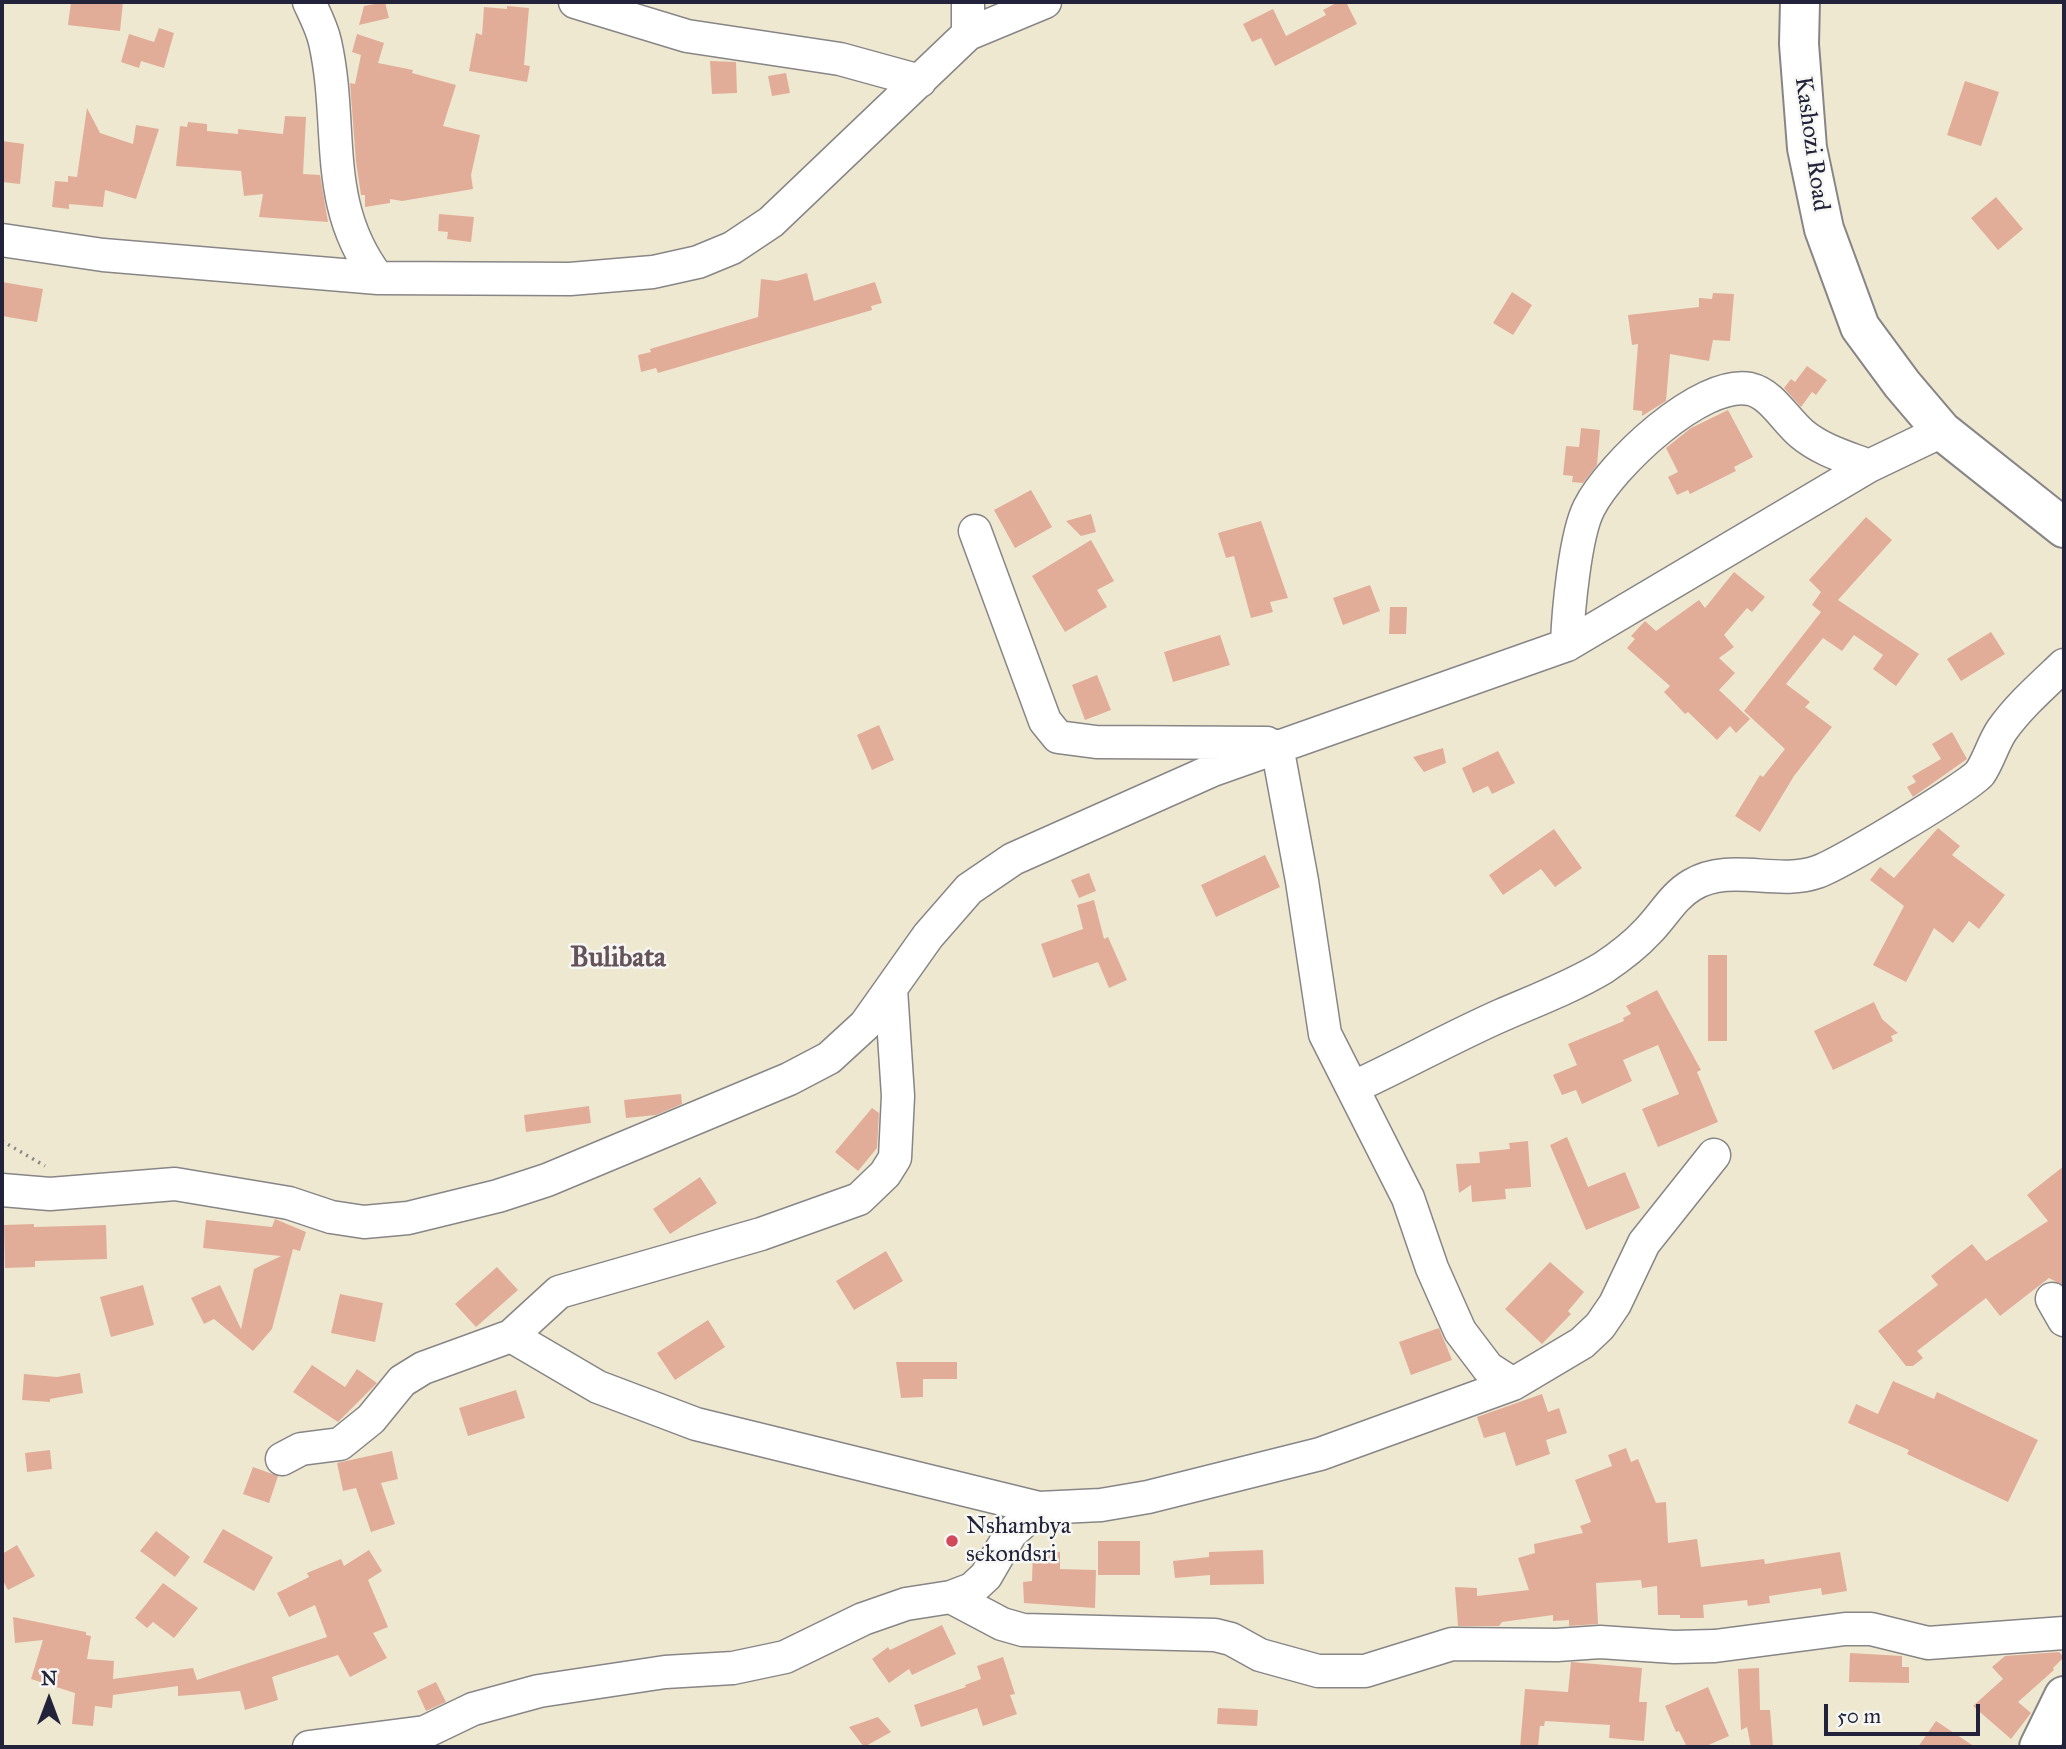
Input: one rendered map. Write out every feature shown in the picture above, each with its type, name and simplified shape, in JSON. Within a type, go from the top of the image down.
[{"type":"main road","name":"Kashozi Road","points":[[1800,2],[1799,44],[1807,148],[1824,229],[1860,327],[1902,384],[1942,430],[2064,528]]},
{"type":"main road","points":[[2039,1747],[2064,1696]]},
{"type":"street","points":[[309,2],[325,40],[336,155],[348,228],[359,253],[378,278]]},
{"type":"street","points":[[575,2],[687,36],[840,59],[920,81]]},
{"type":"street","points":[[968,2],[968,34]]},
{"type":"street","points":[[2,240],[103,254],[378,278],[570,279],[653,272],[698,262],[732,248],[771,222],[968,34],[1045,2]]},
{"type":"street","points":[[1567,645],[1569,611],[1583,522],[1589,507],[1652,434],[1704,397],[1723,389],[1748,388],[1761,393],[1802,434],[1826,450],[1869,466]]},
{"type":"street","points":[[2,1190],[50,1194],[175,1184],[289,1203],[346,1220],[419,1216],[547,1180],[789,1079],[845,1045],[865,1025],[928,936],[969,889],[1013,859],[1119,810],[1281,745],[1567,645],[1869,466],[1942,430]]},
{"type":"street","points":[[975,531],[1045,721],[1058,737],[1096,742],[1281,745]]},
{"type":"street","points":[[1354,1087],[1501,1016],[1556,993],[1606,966],[1648,932],[1673,901],[1700,881],[1710,877],[1739,874],[1789,877],[1816,873],[1839,862],[1954,793],[1979,774],[2012,716],[2064,665]]},
{"type":"street","points":[[1281,745],[1325,1034],[1408,1198],[1432,1268],[1460,1331],[1488,1368],[1513,1384]]},
{"type":"street","points":[[282,1458],[300,1449],[340,1444],[357,1434],[384,1400],[413,1374],[459,1353],[511,1336],[558,1292],[761,1234],[859,1199],[886,1174],[895,1158],[898,1096],[891,989]]},
{"type":"street","points":[[511,1336],[598,1387],[696,1424],[1040,1508],[1101,1505],[1148,1497],[1320,1454],[1513,1384],[1582,1343],[1600,1326],[1615,1304],[1644,1242],[1714,1155]]},
{"type":"street","points":[[309,1747],[425,1732],[472,1709],[539,1691],[665,1672],[733,1668],[785,1657],[873,1615],[906,1604],[951,1597],[972,1590],[986,1576],[1011,1533],[1040,1508]]},
{"type":"street","points":[[951,1597],[1002,1624],[1023,1630],[1215,1635],[1231,1639],[1260,1655],[1318,1671],[1365,1671],[1452,1644],[1600,1642],[1674,1647],[1715,1646],[1845,1629],[1871,1629],[1928,1643],[2064,1633]]},
{"type":"building","points":[[71,2],[123,2],[120,31],[68,25]]},
{"type":"building","points":[[385,2],[389,18],[359,25],[364,6]]},
{"type":"building","points":[[1338,2],[1346,2],[1357,24],[1275,66],[1261,38],[1252,42],[1243,24],[1273,9],[1286,36],[1326,15],[1323,10]]},
{"type":"building","points":[[507,6],[529,8],[524,65],[530,66],[527,82],[469,71],[476,33],[482,35],[484,7],[507,9]]},
{"type":"building","points":[[159,28],[174,33],[164,68],[141,61],[139,68],[121,62],[129,34],[154,42]]},
{"type":"building","points":[[357,34],[384,43],[378,63],[413,70],[412,73],[456,85],[443,126],[480,135],[471,175],[473,189],[402,201],[390,199],[390,203],[365,207],[365,195],[361,195],[356,162],[350,83],[355,84],[361,55],[352,52]]},
{"type":"building","points":[[710,61],[736,62],[737,93],[712,94]]},
{"type":"building","points":[[786,73],[790,93],[772,96],[768,76]]},
{"type":"building","points":[[1965,81],[1999,92],[1981,146],[1947,135]]},
{"type":"building","points":[[87,108],[100,133],[133,144],[136,125],[159,129],[136,199],[105,190],[103,207],[69,204],[69,209],[52,207],[55,181],[68,182],[68,176],[77,177]]},
{"type":"building","points":[[285,116],[306,117],[303,174],[320,175],[328,222],[259,217],[263,194],[244,196],[241,171],[176,166],[180,126],[187,127],[188,122],[207,124],[207,131],[238,134],[238,129],[283,134]]},
{"type":"building","points":[[2,141],[24,144],[20,184],[2,182]]},
{"type":"building","points":[[1996,197],[2023,229],[1998,250],[1971,218]]},
{"type":"building","points":[[439,214],[474,217],[471,242],[447,239],[448,232],[438,231]]},
{"type":"building","points":[[807,273],[814,301],[875,282],[882,303],[871,306],[872,310],[658,373],[656,368],[641,372],[638,355],[651,352],[650,349],[758,317],[761,279],[777,281]]},
{"type":"building","points":[[2,282],[43,289],[37,322],[2,316]]},
{"type":"building","points":[[1512,292],[1532,305],[1513,335],[1493,323]]},
{"type":"building","points":[[1713,293],[1734,294],[1730,341],[1713,340],[1709,361],[1670,354],[1666,401],[1642,416],[1642,411],[1633,410],[1638,344],[1632,345],[1628,315],[1699,307],[1699,298],[1712,299]]},
{"type":"building","points":[[1807,366],[1827,380],[1816,395],[1812,392],[1801,407],[1784,388],[1791,379],[1795,382]]},
{"type":"building","points":[[1728,410],[1753,457],[1734,467],[1736,471],[1690,494],[1688,490],[1677,495],[1668,477],[1678,472],[1666,448],[1691,428]]},
{"type":"building","points":[[1581,428],[1600,430],[1597,465],[1583,483],[1572,482],[1573,476],[1563,475],[1566,446],[1579,447]]},
{"type":"building","points":[[1031,490],[1052,527],[1015,548],[994,510]]},
{"type":"building","points":[[1091,514],[1096,532],[1081,536],[1066,521]]},
{"type":"building","points":[[1866,517],[1892,540],[1838,600],[1919,654],[1896,686],[1873,669],[1883,655],[1854,635],[1842,651],[1823,638],[1786,684],[1810,702],[1805,707],[1832,727],[1794,776],[1760,832],[1735,816],[1760,775],[1763,777],[1785,749],[1744,711],[1821,612],[1812,605],[1821,592],[1809,580]]},
{"type":"building","points":[[1261,521],[1288,598],[1270,602],[1273,612],[1251,618],[1234,556],[1226,558],[1218,533]]},
{"type":"building","points":[[1091,540],[1114,581],[1097,590],[1107,607],[1065,632],[1032,576]]},
{"type":"building","points":[[1734,572],[1765,597],[1752,612],[1747,608],[1724,635],[1734,647],[1719,658],[1735,673],[1719,690],[1750,719],[1736,733],[1730,726],[1717,740],[1688,712],[1685,714],[1664,692],[1670,686],[1627,648],[1635,639],[1631,636],[1645,621],[1656,631],[1699,600],[1705,608]]},
{"type":"building","points":[[1370,585],[1380,611],[1343,625],[1333,598]]},
{"type":"building","points":[[1390,607],[1407,607],[1406,634],[1389,634]]},
{"type":"building","points":[[1991,632],[2005,654],[1961,681],[1947,659]]},
{"type":"building","points":[[1220,635],[1230,665],[1173,682],[1164,652]]},
{"type":"building","points":[[1097,675],[1111,710],[1085,720],[1072,685]]},
{"type":"building","points":[[879,725],[894,760],[872,770],[857,735]]},
{"type":"building","points":[[1952,732],[1967,759],[1913,797],[1907,787],[1916,782],[1912,776],[1941,759],[1932,744]]},
{"type":"building","points":[[1443,748],[1446,763],[1424,772],[1413,757]]},
{"type":"building","points":[[1498,751],[1515,783],[1492,794],[1488,786],[1473,793],[1462,768]]},
{"type":"building","points":[[1938,828],[1960,846],[1952,855],[2005,895],[1979,929],[1969,921],[1953,943],[1934,928],[1906,982],[1873,965],[1904,906],[1870,880],[1880,867],[1894,878]]},
{"type":"building","points":[[1554,829],[1582,868],[1555,887],[1541,869],[1503,895],[1489,875]]},
{"type":"building","points":[[1265,855],[1280,887],[1216,917],[1201,885]]},
{"type":"building","points":[[1089,873],[1096,891],[1079,898],[1071,880]]},
{"type":"building","points":[[1094,900],[1104,939],[1108,937],[1127,980],[1109,988],[1098,962],[1053,978],[1041,944],[1083,929],[1077,905]]},
{"type":"building","points":[[1708,955],[1727,955],[1727,1041],[1708,1041]]},
{"type":"building","points":[[1657,990],[1701,1070],[1697,1072],[1718,1122],[1658,1147],[1642,1109],[1679,1094],[1658,1045],[1623,1060],[1632,1081],[1582,1104],[1576,1090],[1562,1095],[1553,1075],[1577,1065],[1568,1044],[1624,1021],[1623,1018],[1631,1014],[1626,1006]]},
{"type":"building","points":[[1874,1002],[1882,1019],[1898,1033],[1891,1036],[1893,1041],[1833,1070],[1814,1031]]},
{"type":"building","points":[[681,1094],[682,1104],[656,1115],[626,1118],[624,1100]]},
{"type":"building","points":[[589,1106],[591,1123],[526,1132],[524,1115]]},
{"type":"building","points":[[872,1108],[879,1113],[877,1148],[858,1171],[835,1152]]},
{"type":"building","points":[[1567,1137],[1588,1187],[1625,1172],[1640,1208],[1586,1230],[1550,1145]]},
{"type":"building","points":[[1528,1141],[1531,1187],[1505,1189],[1506,1199],[1472,1202],[1471,1185],[1459,1193],[1456,1164],[1480,1163],[1479,1152],[1510,1149],[1509,1143]]},
{"type":"building","points":[[2064,1166],[2064,1286],[2049,1278],[2000,1316],[1986,1298],[1917,1351],[1923,1358],[1913,1366],[1906,1366],[1878,1331],[1938,1285],[1931,1276],[1972,1244],[1986,1261],[2048,1221],[2027,1195]]},
{"type":"building","points":[[700,1177],[717,1203],[670,1234],[653,1209]]},
{"type":"building","points":[[275,1219],[306,1232],[300,1251],[293,1249],[272,1329],[253,1351],[214,1319],[204,1324],[191,1298],[220,1285],[241,1329],[254,1269],[281,1256],[203,1248],[206,1220],[272,1227]]},
{"type":"building","points":[[34,1224],[34,1227],[106,1225],[107,1259],[35,1261],[35,1267],[5,1268],[4,1225]]},
{"type":"building","points":[[886,1251],[903,1281],[854,1310],[836,1281]]},
{"type":"building","points":[[1550,1262],[1584,1292],[1568,1311],[1571,1314],[1542,1344],[1505,1309]]},
{"type":"building","points":[[497,1267],[518,1290],[476,1327],[455,1304]]},
{"type":"building","points":[[143,1285],[154,1325],[111,1337],[100,1297]]},
{"type":"building","points":[[340,1294],[383,1303],[375,1342],[331,1333]]},
{"type":"building","points":[[708,1320],[725,1347],[675,1380],[657,1353]]},
{"type":"building","points":[[1439,1328],[1452,1360],[1411,1375],[1399,1342]]},
{"type":"building","points":[[896,1362],[957,1362],[957,1379],[923,1379],[923,1397],[901,1398]]},
{"type":"building","points":[[312,1365],[345,1387],[357,1369],[377,1383],[338,1422],[293,1392]]},
{"type":"building","points":[[80,1373],[83,1393],[50,1399],[50,1402],[22,1400],[24,1374],[57,1377]]},
{"type":"building","points":[[1893,1381],[1934,1399],[1937,1392],[2038,1440],[2008,1502],[1907,1454],[1909,1450],[1848,1423],[1856,1404],[1878,1414]]},
{"type":"building","points":[[516,1390],[525,1418],[468,1436],[459,1408]]},
{"type":"building","points":[[1542,1394],[1548,1412],[1559,1408],[1567,1433],[1546,1440],[1550,1454],[1516,1466],[1505,1432],[1484,1438],[1477,1417]]},
{"type":"building","points":[[1626,1448],[1631,1462],[1638,1459],[1656,1503],[1666,1502],[1668,1543],[1697,1539],[1701,1567],[1764,1559],[1765,1564],[1840,1552],[1847,1591],[1822,1595],[1821,1588],[1769,1596],[1770,1603],[1748,1606],[1747,1600],[1703,1605],[1704,1618],[1680,1618],[1680,1615],[1658,1615],[1657,1586],[1642,1588],[1641,1580],[1596,1583],[1598,1624],[1569,1626],[1569,1620],[1553,1621],[1553,1615],[1502,1622],[1499,1626],[1458,1626],[1455,1587],[1477,1588],[1477,1596],[1529,1590],[1518,1558],[1535,1553],[1534,1544],[1583,1533],[1580,1526],[1591,1522],[1575,1480],[1612,1466],[1608,1455]]},
{"type":"building","points":[[50,1450],[52,1469],[27,1472],[25,1453]]},
{"type":"building","points":[[392,1451],[398,1479],[381,1483],[395,1524],[371,1532],[356,1488],[343,1491],[337,1463]]},
{"type":"building","points":[[253,1467],[278,1476],[269,1503],[243,1494]]},
{"type":"building","points":[[223,1529],[273,1557],[254,1591],[203,1562]]},
{"type":"building","points":[[156,1531],[190,1557],[175,1577],[140,1551]]},
{"type":"building","points":[[1098,1541],[1140,1541],[1140,1575],[1098,1575]]},
{"type":"building","points":[[17,1545],[35,1576],[8,1590],[2,1579],[2,1554]]},
{"type":"building","points":[[369,1550],[382,1571],[368,1580],[388,1627],[373,1633],[387,1658],[350,1677],[338,1655],[272,1677],[278,1700],[245,1710],[240,1691],[178,1696],[178,1686],[113,1695],[112,1708],[95,1706],[93,1726],[72,1724],[75,1693],[31,1679],[43,1640],[15,1643],[13,1617],[86,1632],[86,1635],[91,1636],[87,1659],[114,1661],[113,1679],[193,1668],[197,1680],[327,1637],[315,1605],[289,1617],[277,1593],[309,1577],[307,1573],[341,1559],[344,1566]]},
{"type":"building","points":[[1263,1550],[1264,1584],[1210,1585],[1210,1575],[1175,1578],[1173,1561],[1209,1557],[1209,1552]]},
{"type":"building","points":[[1033,1551],[1060,1552],[1060,1569],[1096,1570],[1095,1608],[1024,1603],[1023,1582],[1032,1581]]},
{"type":"building","points":[[163,1583],[198,1608],[174,1638],[153,1622],[147,1628],[135,1618]]},
{"type":"building","points":[[942,1625],[956,1654],[912,1675],[909,1669],[889,1683],[872,1659],[888,1647],[890,1650]]},
{"type":"building","points":[[2059,1652],[2064,1657],[2054,1670],[2018,1702],[2031,1713],[2011,1739],[1973,1706],[2003,1679],[1992,1667],[2005,1656]]},
{"type":"building","points":[[1850,1653],[1902,1656],[1902,1667],[1909,1667],[1909,1683],[1849,1682]]},
{"type":"building","points":[[1003,1657],[1015,1694],[1010,1695],[1017,1714],[983,1726],[977,1708],[921,1727],[914,1705],[981,1679],[977,1666]]},
{"type":"building","points":[[1571,1662],[1642,1668],[1639,1702],[1647,1702],[1644,1741],[1609,1738],[1610,1725],[1545,1721],[1544,1726],[1540,1726],[1538,1747],[1520,1747],[1525,1689],[1568,1692]]},
{"type":"building","points":[[1759,1668],[1760,1710],[1770,1710],[1773,1747],[1751,1747],[1747,1727],[1741,1730],[1738,1669]]},
{"type":"building","points":[[436,1682],[446,1702],[426,1711],[417,1691]]},
{"type":"building","points":[[1708,1687],[1729,1736],[1704,1747],[1687,1747],[1679,1731],[1676,1732],[1665,1706]]},
{"type":"building","points":[[1218,1708],[1258,1710],[1257,1726],[1217,1724]]},
{"type":"building","points":[[878,1717],[891,1732],[864,1747],[849,1727]]},
{"type":"building","points":[[1936,1721],[1975,1747],[1918,1747]]},
{"type":"place","name":"Nshambya sekondsri","points":[[952,1541]]},
{"type":"district","name":"Bulibata","points":[[618,959]]}]
